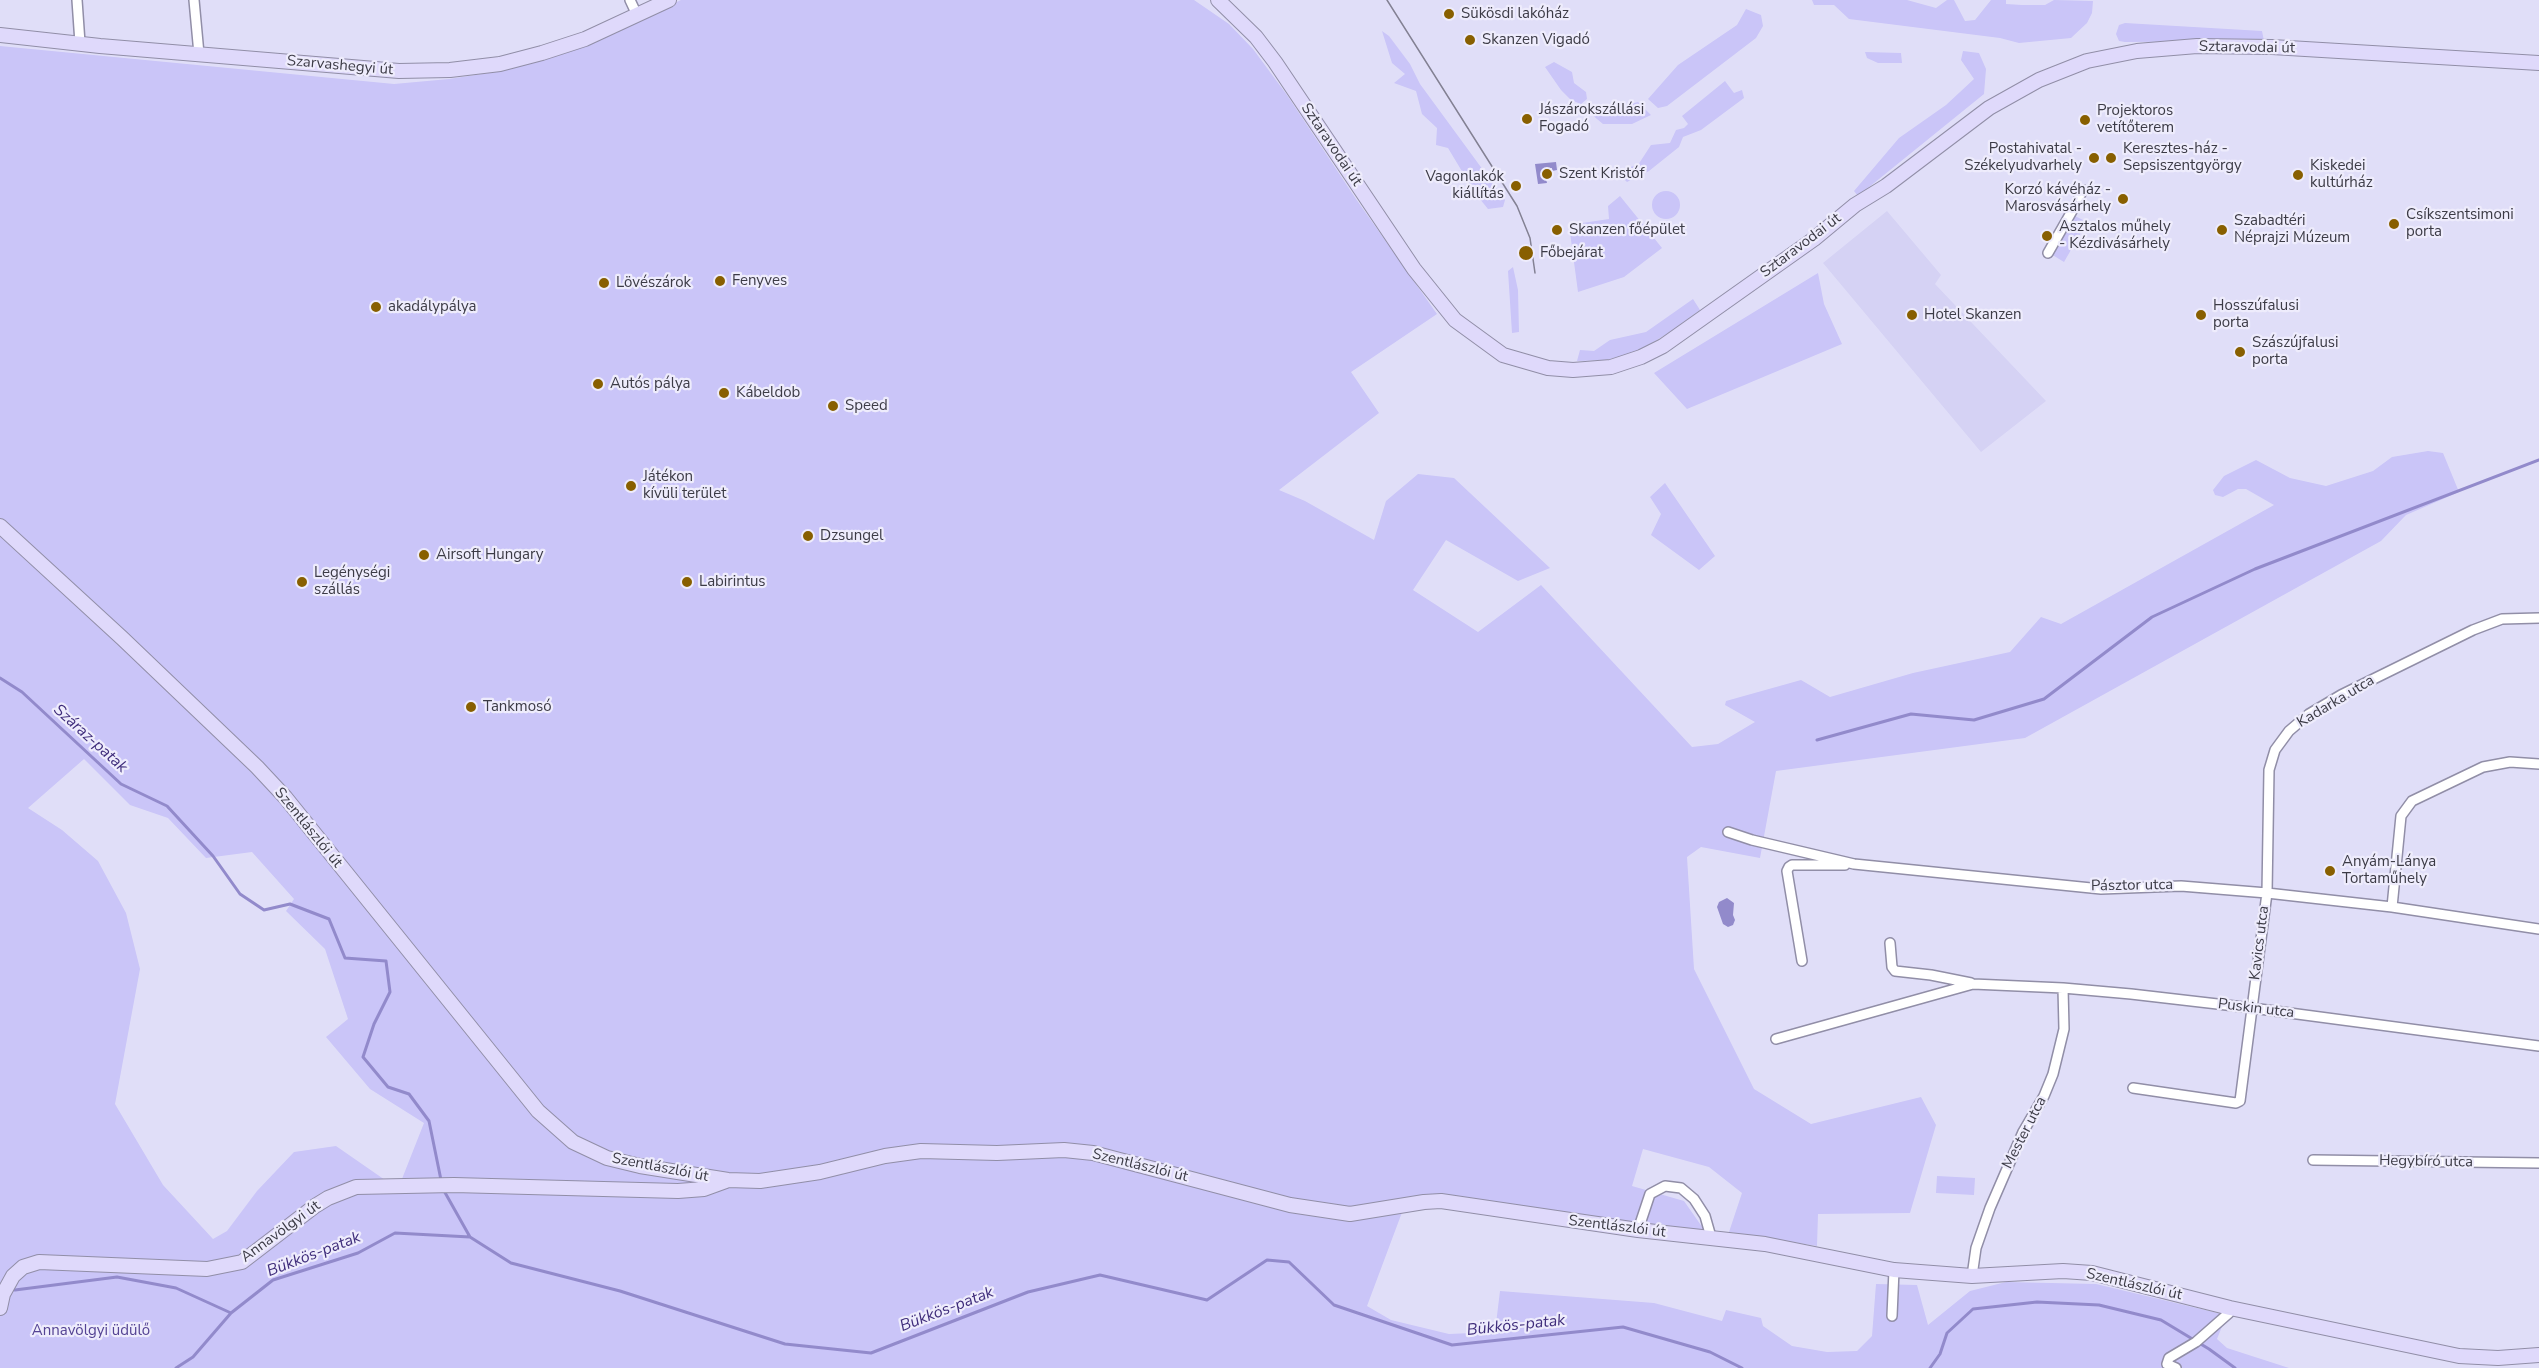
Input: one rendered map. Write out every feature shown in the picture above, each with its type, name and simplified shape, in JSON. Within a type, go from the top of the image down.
[{"type":"street","points":[[77,0],[80,43]]},
{"type":"street","points":[[194,0],[199,54]]},
{"type":"street","points":[[630,0],[638,15]]},
{"type":"street","name":"Szarvashegyi út","points":[[0,35],[399,71],[450,70],[500,64],[542,53],[585,39],[669,0]]},
{"type":"street","name":"Sztaravodai út","points":[[1218,0],[1242,22],[1275,62],[1414,269],[1455,320],[1503,355],[1548,368],[1573,370],[1611,368],[1663,346],[1814,239],[1855,205],[1886,186],[1989,108],[2039,80],[2073,66],[2137,51],[2197,46],[2272,47],[2539,63]]},
{"type":"street","points":[[2048,253],[2072,210]]},
{"type":"street","name":"Szentlászlói út","points":[[0,526],[123,638],[279,791],[538,1112],[557,1131],[589,1151],[608,1158],[640,1166],[728,1180],[786,1178],[885,1156],[921,1151],[997,1153],[1064,1150],[1093,1153],[1290,1205],[1350,1214],[1424,1202],[1442,1202],[1638,1230],[1765,1244],[1894,1270],[1972,1276],[2063,1271],[2092,1274],[2230,1308],[2459,1356],[2498,1358],[2539,1355]]},
{"type":"street","name":"Kadarka utca","points":[[2266,893],[2269,770],[2275,750],[2289,732],[2309,714],[2341,695],[2473,630],[2502,619],[2539,618]]},
{"type":"street","points":[[2392,907],[2401,816],[2412,801],[2483,767],[2510,762],[2539,764]]},
{"type":"street","name":"Pásztor utca","points":[[1728,832],[1752,840],[1854,864],[2101,889],[2181,886],[2266,893],[2392,907],[2539,929]]},
{"type":"street","points":[[1802,961],[1787,871],[1789,867],[1854,864]]},
{"type":"street","name":"Kavics utca","points":[[2133,1088],[2236,1103],[2240,1101],[2266,893]]},
{"type":"street","name":"Puskin utca","points":[[1890,943],[1892,967],[1895,970],[1972,984],[2063,988],[2252,1008],[2539,1046]]},
{"type":"street","name":"Puskin utca","points":[[1776,1039],[1972,984]]},
{"type":"street","name":"Mester utca","points":[[1972,1276],[1976,1248],[1990,1208],[2023,1132],[2044,1096],[2053,1074],[2064,1029],[2063,988]]},
{"type":"street","name":"Hegybíró utca","points":[[2313,1160],[2539,1163]]},
{"type":"street","name":"Annavölgyi út","points":[[2,1301],[9,1281],[23,1267],[39,1262],[207,1269],[242,1262],[306,1212],[341,1192],[356,1187],[440,1185],[678,1191],[704,1189],[728,1180]]},
{"type":"street","points":[[1638,1230],[1643,1208],[1650,1194],[1665,1186],[1681,1188],[1694,1198],[1705,1216],[1711,1238]]},
{"type":"street","points":[[1892,1316],[1894,1270]]},
{"type":"street","points":[[2176,1368],[2168,1364],[2169,1358],[2196,1342],[2229,1313],[2230,1308]]},
{"type":"shaded area","points":[[1556,162],[1557,170],[1542,169],[1543,179],[1546,179],[1547,183],[1538,184],[1535,164]]},
{"type":"shaded area","points":[[1887,211],[1941,275],[1935,284],[2046,401],[1981,452],[1823,263]]},
{"type":"shaded area","points":[[1727,898],[1734,903],[1735,920],[1733,925],[1728,927],[1723,924],[1717,907],[1719,902]]},
{"type":"green space","name":"Annavölgyi üdülő","points":[[681,0],[1194,0],[1229,24],[1253,49],[1437,314],[1351,372],[1379,413],[1279,490],[1305,501],[1374,540],[1386,501],[1418,474],[1454,478],[1550,568],[1518,581],[1446,540],[1413,590],[1478,632],[1541,585],[1692,747],[1718,744],[1755,722],[1725,705],[1726,701],[1801,680],[1830,697],[1913,673],[2010,652],[2041,617],[2061,624],[2274,505],[2246,489],[2238,489],[2223,497],[2215,495],[2213,490],[2224,476],[2256,460],[2290,478],[2326,486],[2373,471],[2392,457],[2428,451],[2443,453],[2459,492],[2406,515],[2381,541],[2025,738],[1776,771],[1760,858],[1701,847],[1687,857],[1694,969],[1754,1089],[1811,1124],[1921,1097],[1936,1125],[1910,1213],[1818,1214],[1817,1246],[1729,1232],[1742,1193],[1709,1167],[1643,1149],[1632,1186],[1684,1201],[1705,1231],[1453,1199],[1407,1199],[1367,1306],[1391,1320],[1449,1334],[1495,1332],[1500,1291],[1654,1303],[1722,1321],[1726,1310],[1761,1318],[1763,1326],[1792,1346],[1827,1352],[1857,1351],[1872,1336],[1876,1284],[1917,1285],[1928,1325],[1970,1291],[2006,1282],[2096,1284],[2222,1314],[2225,1319],[2217,1339],[2227,1348],[2289,1368],[0,1368],[0,46],[394,84],[502,71],[587,44]],"holes":[[[84,759],[130,805],[168,818],[206,858],[252,852],[294,899],[286,911],[325,949],[348,1019],[326,1037],[370,1089],[424,1123],[398,1189],[336,1146],[294,1152],[257,1191],[227,1231],[213,1239],[163,1185],[115,1104],[140,969],[126,913],[98,861],[62,830],[28,808]]]},
{"type":"green space","points":[[1812,0],[1907,0],[1936,8],[1947,0],[1954,0],[1965,21],[1975,20],[1991,0],[2006,0],[2006,4],[2022,5],[2045,5],[2054,0],[2093,1],[2092,13],[2087,23],[2071,38],[2019,43],[2000,38],[1849,19],[1834,5],[1814,5]]},
{"type":"green space","points":[[1746,9],[1761,15],[1763,26],[1756,38],[1667,106],[1658,108],[1648,99],[1678,65],[1737,25]]},
{"type":"green space","points":[[2125,23],[2262,31],[2264,41],[2119,41],[2116,34],[2119,25]]},
{"type":"green space","points":[[1382,31],[1389,36],[1410,64],[1420,84],[1505,200],[1503,207],[1488,209],[1475,193],[1448,148],[1436,145],[1437,128],[1422,114],[1416,91],[1394,83],[1405,74],[1392,63]]},
{"type":"green space","points":[[1963,51],[1979,53],[1986,69],[1984,94],[1858,196],[1854,191],[1899,138],[1946,105],[1974,79],[1961,60]]},
{"type":"green space","points":[[1865,52],[1901,53],[1902,63],[1878,63],[1867,58]]},
{"type":"green space","points":[[1554,62],[1572,72],[1574,83],[1586,92],[1587,99],[1581,104],[1571,100],[1561,90],[1545,67]]},
{"type":"green space","points":[[1725,81],[1734,93],[1742,90],[1744,98],[1701,130],[1683,137],[1679,147],[1649,171],[1627,182],[1621,176],[1622,169],[1638,165],[1651,145],[1670,143],[1676,130],[1688,124],[1682,116]]},
{"type":"green space","points":[[1638,102],[1651,115],[1632,124],[1603,124],[1591,114],[1590,104],[1627,105]]},
{"type":"green space","points":[[1666,191],[1676,195],[1680,205],[1676,215],[1666,219],[1656,215],[1652,205],[1656,195]]},
{"type":"green space","points":[[1620,196],[1662,248],[1624,277],[1578,292],[1569,225],[1609,219],[1608,206]]},
{"type":"green space","points":[[2073,215],[2087,222],[2064,262],[2051,254]]},
{"type":"green space","points":[[1513,267],[1518,290],[1519,332],[1512,333],[1508,271]]},
{"type":"green space","points":[[1818,273],[1824,304],[1842,344],[1687,409],[1654,373]]},
{"type":"green space","points":[[1693,299],[1700,310],[1637,352],[1606,360],[1577,361],[1580,350],[1594,351],[1610,340],[1646,332]]},
{"type":"green space","points":[[1665,483],[1715,556],[1699,570],[1651,535],[1661,514],[1650,497]]},
{"type":"green space","points":[[1937,1176],[1975,1178],[1974,1195],[1936,1193]]},
{"type":"waterway","points":[[1817,740],[1911,714],[1974,720],[2044,699],[2152,617],[2255,569],[2539,460]]},
{"type":"waterway","name":"Száraz-patak","points":[[0,678],[22,692],[121,784],[167,806],[213,856],[240,894],[264,910],[290,904],[329,919],[345,958],[386,961],[390,992],[374,1024],[363,1057],[388,1087],[409,1094],[429,1121],[441,1180]]},
{"type":"waterway","name":"Száraz-patak","points":[[443,1189],[470,1237]]},
{"type":"waterway","name":"Bükkös-patak","points":[[176,1368],[193,1357],[231,1313],[273,1280],[358,1253],[395,1233],[470,1237],[511,1263],[620,1291],[785,1344],[871,1353],[1028,1292],[1100,1275],[1207,1300],[1267,1260],[1289,1262],[1334,1305],[1452,1345],[1623,1327],[1710,1352],[1742,1368]]},
{"type":"waterway","points":[[10,1289],[117,1277],[176,1288],[231,1313]]},
{"type":"waterway","name":"Bükkös-patak","points":[[1930,1368],[1940,1354],[1947,1333],[1973,1309],[2037,1302],[2099,1305],[2161,1320],[2235,1368]]},
{"type":"tram line","points":[[1387,0],[1517,206],[1530,238],[1535,273]]},
{"type":"place","name":"Sükösdi lakóház","points":[[1449,14]]},
{"type":"place","name":"Skanzen Vigadó","points":[[1470,40]]},
{"type":"place","name":"Jászárokszállási Fogadó","points":[[1527,119]]},
{"type":"place","name":"Projektoros vetítőterem","points":[[2085,120]]},
{"type":"place","name":"Postahivatal - Székelyudvarhely","points":[[2094,158]]},
{"type":"place","name":"Keresztes-ház - Sepsiszentgyörgy","points":[[2111,158]]},
{"type":"place","name":"Szent Kristóf","points":[[1547,174]]},
{"type":"place","name":"Kiskedei kultúrház","points":[[2298,175]]},
{"type":"place","name":"Vagonlakók kiállítás","points":[[1516,186]]},
{"type":"place","name":"Korzó kávéház - Marosvásárhely","points":[[2123,199]]},
{"type":"place","name":"Csíkszentsimoni porta","points":[[2394,224]]},
{"type":"place","name":"Skanzen főépület","points":[[1557,230]]},
{"type":"place","name":"Szabadtéri Néprajzi Múzeum","points":[[2222,230]]},
{"type":"place","name":"Asztalos műhely - Kézdivásárhely","points":[[2047,236]]},
{"type":"place","name":"Főbejárat","points":[[1526,253]]},
{"type":"place","name":"Fenyves","points":[[720,281]]},
{"type":"place","name":"Lövészárok","points":[[604,283]]},
{"type":"place","name":"akadálypálya","points":[[376,307]]},
{"type":"place","name":"Hotel Skanzen","points":[[1912,315]]},
{"type":"place","name":"Hosszúfalusi porta","points":[[2201,315]]},
{"type":"place","name":"Szászújfalusi porta","points":[[2240,352]]},
{"type":"place","name":"Autós pálya","points":[[598,384]]},
{"type":"place","name":"Kábeldob","points":[[724,393]]},
{"type":"place","name":"Speed","points":[[833,406]]},
{"type":"place","name":"Játékon kívüli terület","points":[[631,486]]},
{"type":"place","name":"Dzsungel","points":[[808,536]]},
{"type":"place","name":"Airsoft Hungary","points":[[424,555]]},
{"type":"place","name":"Legénységi szállás","points":[[302,582]]},
{"type":"place","name":"Labirintus","points":[[687,582]]},
{"type":"place","name":"Tankmosó","points":[[471,707]]},
{"type":"place","name":"Anyám-Lánya Tortaműhely","points":[[2330,871]]}]
